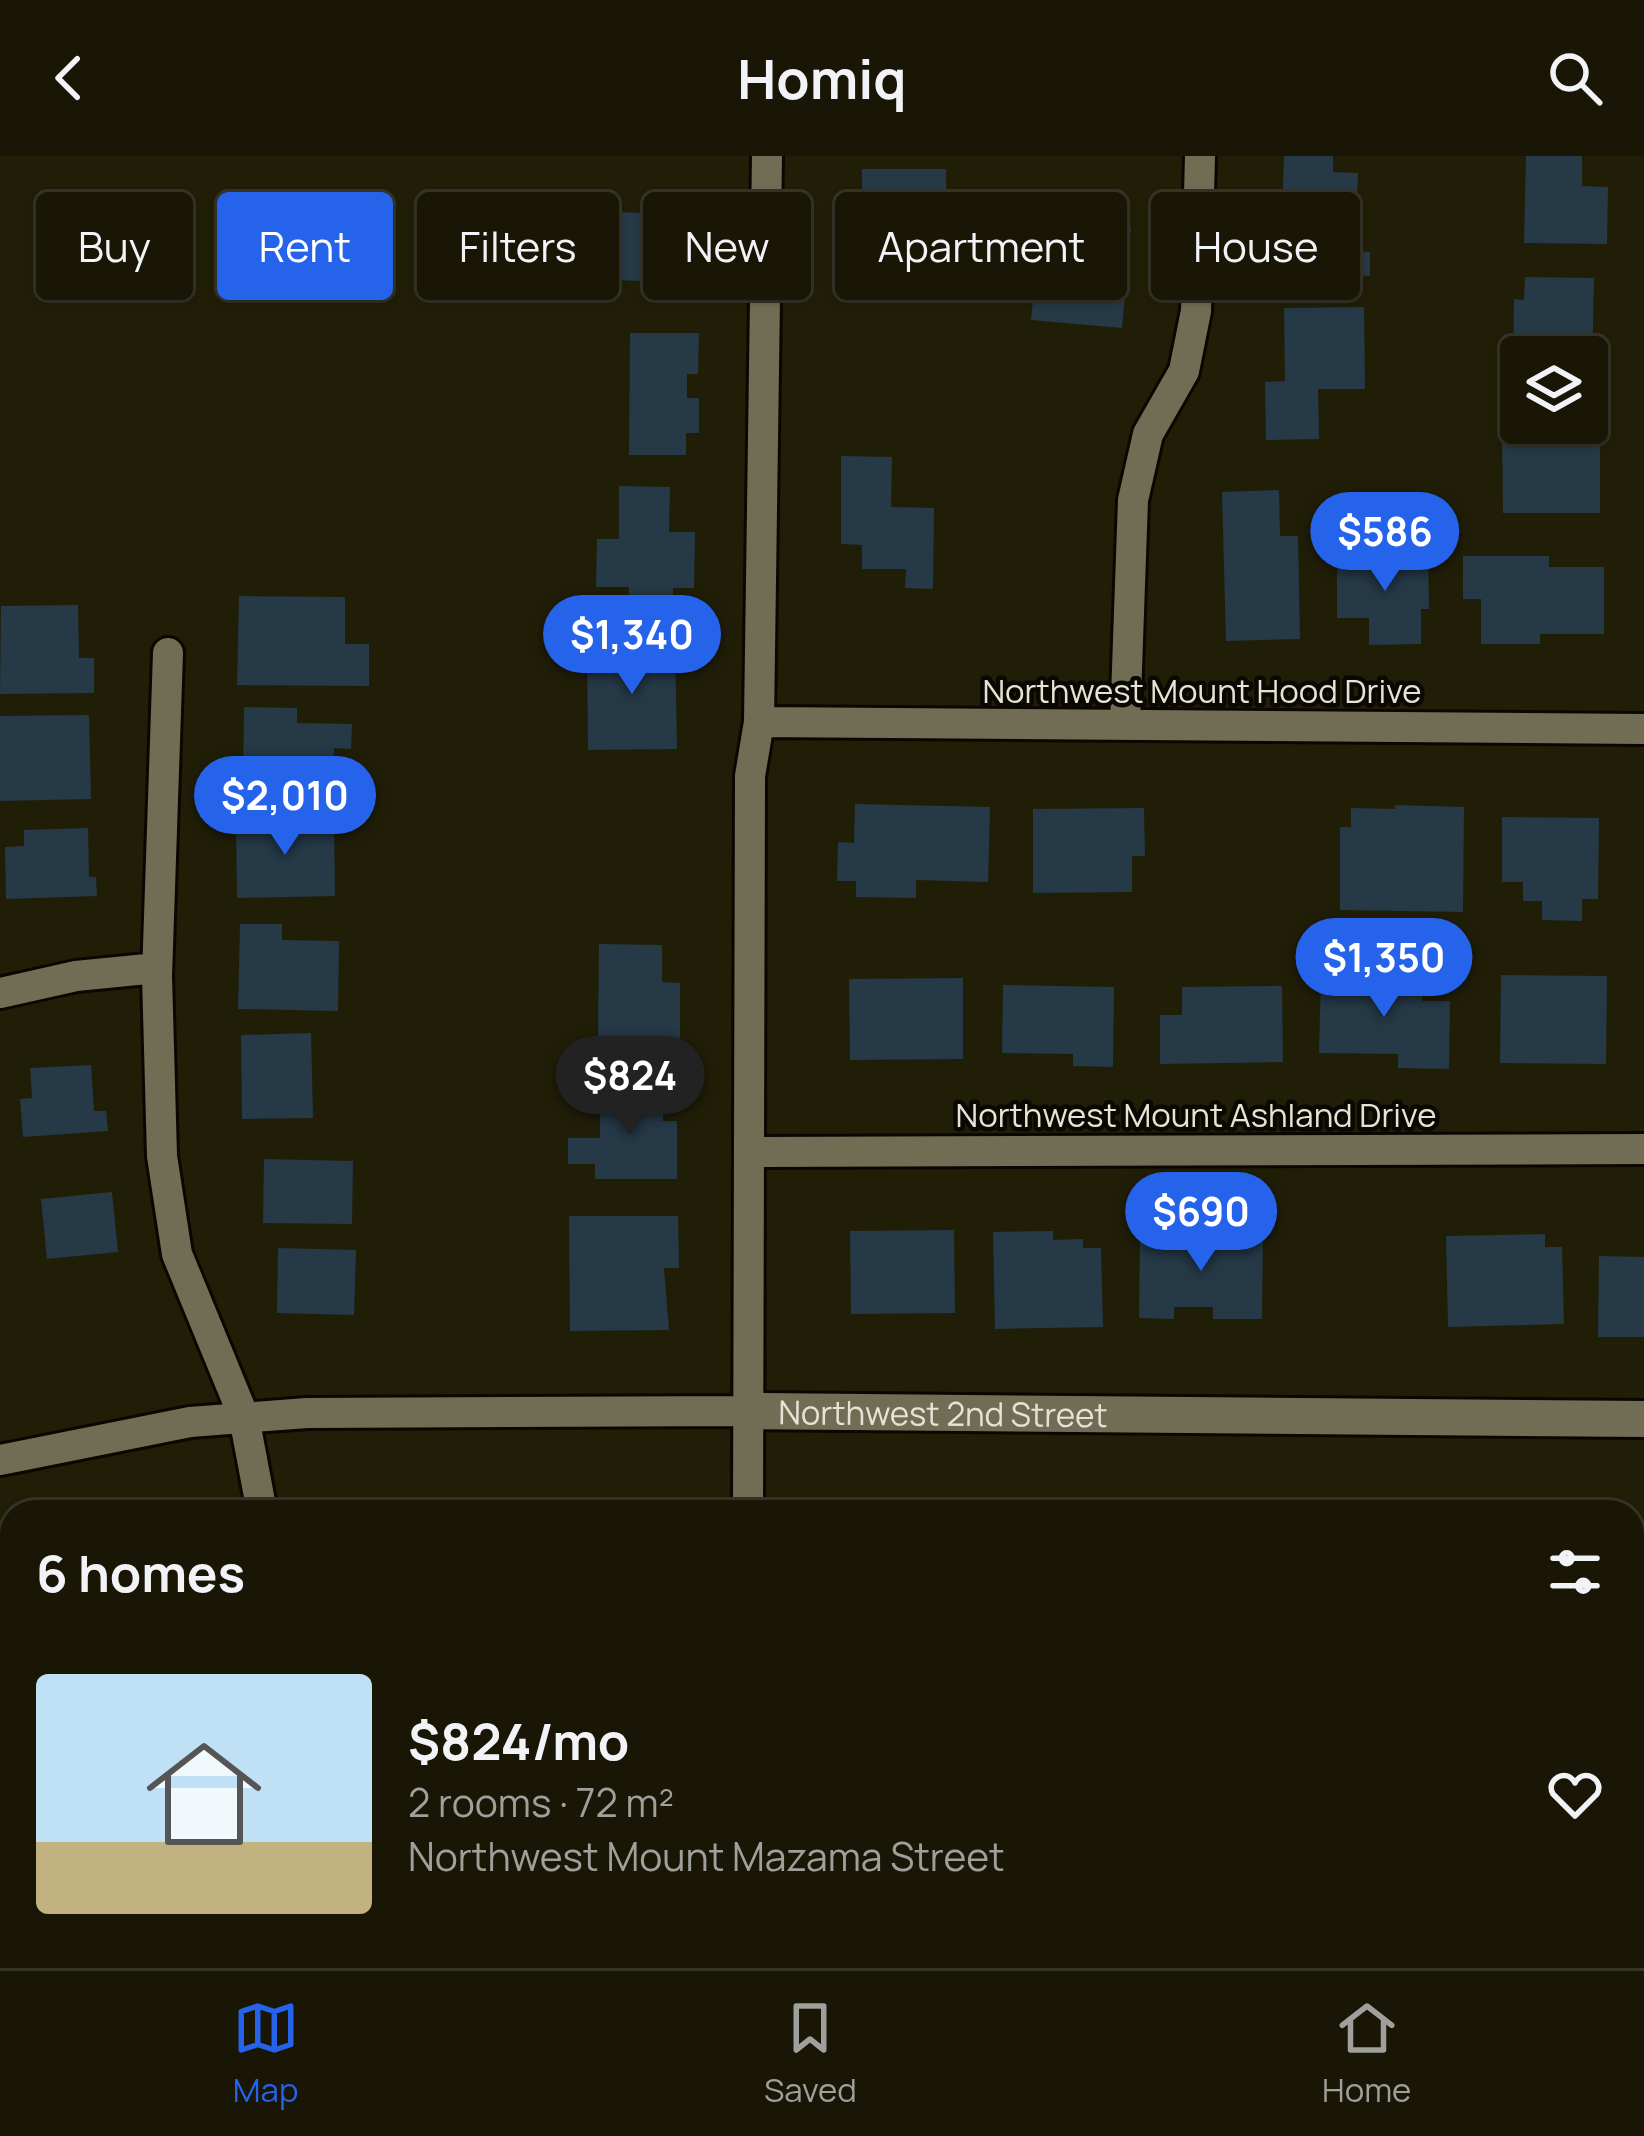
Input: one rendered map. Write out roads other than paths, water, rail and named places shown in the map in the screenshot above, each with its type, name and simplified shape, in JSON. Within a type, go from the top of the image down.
[{"type":"street","points":[[748,1500],[750,776],[759,722],[767,156]]},
{"type":"street","points":[[1125,725],[1133,500],[1148,434],[1184,371],[1196,311],[1200,156]]},
{"type":"street","points":[[168,653],[157,968],[162,1156],[177,1255],[244,1418],[260,1500]]},
{"type":"street","name":"Northwest Mount Hood Drive","points":[[759,722],[1644,730]]},
{"type":"street","points":[[0,993],[76,976],[157,968]]},
{"type":"street","name":"Northwest Mount Ashland Drive","points":[[748,1152],[1644,1149]]},
{"type":"street","name":"Northwest 2nd Street","points":[[0,1460],[190,1422],[382,1410],[1644,1419]]}]
